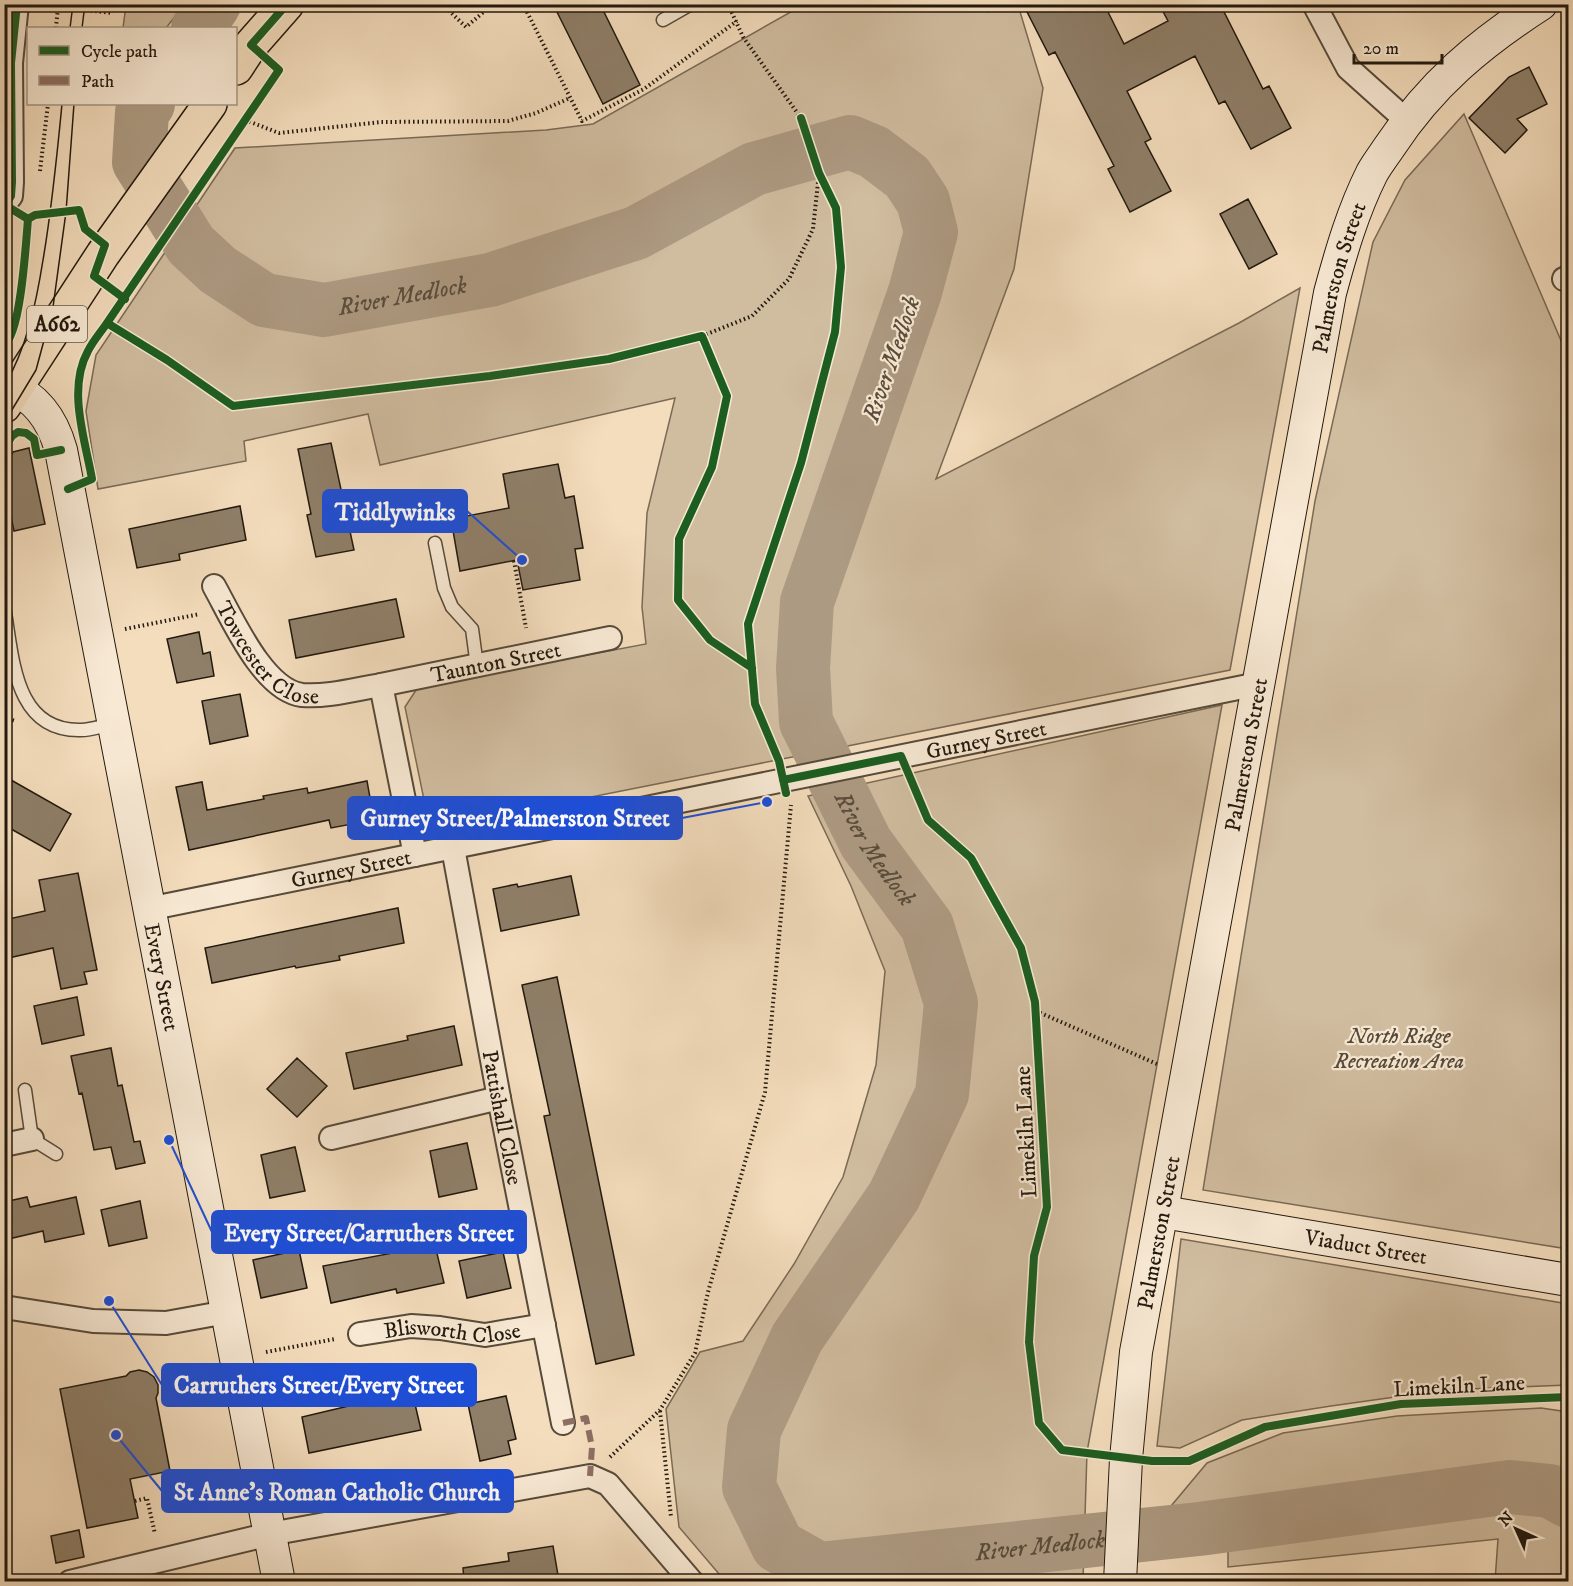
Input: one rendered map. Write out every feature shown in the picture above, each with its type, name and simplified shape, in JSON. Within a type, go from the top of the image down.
[{"type":"main road","points":[[237,67],[287,4]]},
{"type":"main road","name":"A662","points":[[8,392],[209,105]]},
{"type":"street","points":[[5,205],[11,196],[12,182],[8,64],[17,4]]},
{"type":"street","points":[[1314,4],[1348,68],[1407,121]]},
{"type":"street","name":"Palmerston Street","points":[[1120,1581],[1136,1352],[1330,293],[1344,241],[1373,172],[1407,121],[1454,68],[1509,25],[1541,4]]},
{"type":"street","name":"Every Street","points":[[8,392],[39,407],[55,428],[279,1581]]},
{"type":"street","name":"Towcester Close","points":[[214,586],[267,674],[276,683],[300,694],[320,695],[381,685]]},
{"type":"street","name":"Taunton Street","points":[[381,685],[610,638]]},
{"type":"street","name":"Gurney Street","points":[[148,909],[415,855],[785,786],[856,765],[1258,684]]},
{"type":"street","points":[[381,685],[415,855]]},
{"type":"street","name":"Pattishall Close","points":[[453,848],[563,1423]]},
{"type":"street","points":[[331,1138],[499,1098]]},
{"type":"street","points":[[4,1145],[32,1139]]},
{"type":"street","name":"Viaduct Street","points":[[1163,1212],[1569,1280]]},
{"type":"street","points":[[4,1307],[93,1321],[166,1323],[226,1312]]},
{"type":"street","name":"Blisworth Close","points":[[360,1334],[411,1326],[485,1335],[544,1325]]},
{"type":"street","points":[[70,1581],[270,1534],[590,1476],[608,1484],[692,1581]]},
{"type":"lane","points":[[663,20],[691,4]]},
{"type":"lane","points":[[435,543],[444,588],[452,608],[472,629],[477,666]]},
{"type":"lane","points":[[4,607],[21,694],[29,707],[45,721],[59,728],[81,730],[112,724]]},
{"type":"lane","points":[[25,1090],[32,1139],[56,1154]]},
{"type":"path","points":[[46,4],[45,7],[58,6],[112,13],[113,4]]},
{"type":"path","points":[[98,12],[99,4]]},
{"type":"path","points":[[442,4],[466,27],[493,4]]},
{"type":"path","points":[[522,4],[582,121],[644,89],[737,21]]},
{"type":"path","points":[[728,4],[743,37],[801,118],[805,129]]},
{"type":"path","points":[[56,27],[58,6]]},
{"type":"path","points":[[245,120],[279,133],[381,122],[508,121],[536,113],[570,98]]},
{"type":"path","points":[[40,175],[48,105]]},
{"type":"path","points":[[240,129],[251,112]]},
{"type":"path","points":[[815,162],[827,190]]},
{"type":"path","points":[[690,339],[752,316],[789,279],[813,229],[819,172]]},
{"type":"path","points":[[702,336],[706,346]]},
{"type":"path","points":[[514,561],[531,655]]},
{"type":"path","points":[[95,635],[226,608]]},
{"type":"path","points":[[590,1476],[660,1410],[695,1353],[708,1292],[765,1092],[792,799],[785,786]]},
{"type":"path","points":[[1035,1002],[1036,1023]]},
{"type":"path","points":[[1036,1011],[1163,1066]]},
{"type":"path","points":[[236,1359],[360,1334]]},
{"type":"path","points":[[660,1410],[676,1564]]},
{"type":"path","points":[[135,1501],[147,1498],[160,1560]]},
{"type":"green space","points":[[126,4],[184,5],[167,27],[123,27]]},
{"type":"green space","points":[[980,4],[987,12],[1009,5],[1018,5],[1043,88],[1014,269],[936,479],[1239,323],[1300,288],[1230,670],[430,829],[405,707],[418,687],[646,644],[642,607],[647,513],[675,398],[380,465],[368,414],[244,441],[246,461],[98,489],[86,411],[96,355],[235,148],[546,130],[593,124],[803,5]]},
{"type":"green space","name":"North Ridge Recreation Area","points":[[1464,114],[1568,357],[1568,1249],[1203,1190],[1315,501],[1373,242],[1405,180]]},
{"type":"green space","points":[[1222,705],[1087,1452],[1083,1581],[725,1581],[679,1527],[666,1409],[700,1352],[743,1341],[794,1264],[843,1177],[876,1065],[885,971],[851,886],[808,796]]},
{"type":"green space","points":[[1181,1239],[1568,1304],[1568,1385],[1445,1390],[1331,1406],[1242,1420],[1180,1448],[1157,1446]]},
{"type":"green space","points":[[1541,1408],[1568,1412],[1568,1487],[1489,1473],[1449,1496],[1294,1502],[1156,1524],[1207,1463],[1283,1433],[1397,1416]]},
{"type":"green space","points":[[1498,1501],[1546,1507],[1568,1519],[1568,1581],[1495,1581],[1498,1539],[1228,1567],[1228,1534]]},
{"type":"building","points":[[553,4],[600,4],[640,85],[603,104]]},
{"type":"building","points":[[1023,4],[1104,4],[1124,44],[1168,21],[1159,4],[1220,4],[1263,89],[1269,86],[1291,128],[1251,149],[1225,101],[1219,104],[1195,56],[1127,91],[1151,139],[1145,142],[1171,191],[1130,212],[1108,169],[1114,166],[1055,52],[1049,55]]},
{"type":"building","points":[[1529,67],[1547,104],[1517,119],[1527,130],[1505,153],[1469,118],[1509,77]]},
{"type":"building","points":[[1248,199],[1277,254],[1249,269],[1220,214]]},
{"type":"building","points":[[331,443],[354,550],[316,557],[307,515],[311,514],[298,449]]},
{"type":"building","points":[[29,448],[45,524],[14,531],[10,511],[4,508],[4,466],[13,452]]},
{"type":"building","points":[[558,464],[565,498],[574,496],[583,548],[575,549],[580,580],[523,590],[517,560],[460,571],[451,519],[509,508],[503,474]]},
{"type":"building","points":[[240,506],[246,540],[179,554],[180,560],[137,568],[129,529]]},
{"type":"building","points":[[396,599],[404,637],[296,658],[289,620]]},
{"type":"building","points":[[199,632],[203,654],[210,652],[214,676],[177,683],[167,639]]},
{"type":"building","points":[[240,694],[248,736],[210,744],[202,701]]},
{"type":"building","points":[[4,776],[71,814],[50,851],[4,825]]},
{"type":"building","points":[[367,781],[374,820],[331,828],[329,820],[189,850],[176,787],[202,782],[207,810],[307,788],[308,793]]},
{"type":"building","points":[[78,873],[97,970],[84,972],[87,984],[61,989],[53,948],[4,959],[4,920],[45,911],[39,880]]},
{"type":"building","points":[[571,876],[579,915],[501,931],[493,889],[517,884],[518,887]]},
{"type":"building","points":[[398,908],[404,943],[339,956],[340,960],[296,968],[295,966],[212,983],[205,948]]},
{"type":"building","points":[[557,977],[634,1355],[596,1364],[544,1116],[550,1115],[522,985]]},
{"type":"building","points":[[77,997],[84,1035],[42,1044],[34,1006]]},
{"type":"building","points":[[454,1026],[462,1065],[354,1089],[346,1053],[408,1040],[407,1036]]},
{"type":"building","points":[[111,1048],[118,1086],[122,1085],[134,1142],[140,1141],[145,1163],[116,1169],[111,1147],[94,1150],[82,1093],[79,1094],[71,1056]]},
{"type":"building","points":[[297,1058],[327,1086],[297,1117],[267,1089]]},
{"type":"building","points":[[467,1143],[477,1189],[439,1197],[430,1151]]},
{"type":"building","points":[[295,1147],[305,1191],[270,1198],[261,1155]]},
{"type":"building","points":[[27,1197],[30,1207],[76,1197],[84,1234],[45,1242],[43,1231],[4,1240],[4,1202]]},
{"type":"building","points":[[140,1201],[147,1238],[109,1246],[101,1210]]},
{"type":"building","points":[[435,1245],[444,1283],[397,1293],[396,1289],[331,1303],[323,1266]]},
{"type":"building","points":[[299,1250],[307,1288],[261,1298],[253,1260]]},
{"type":"building","points":[[503,1252],[511,1288],[467,1298],[459,1261]]},
{"type":"building","points":[[139,1370],[154,1377],[158,1385],[156,1398],[170,1471],[130,1479],[138,1518],[87,1528],[60,1389],[126,1376],[130,1372]]},
{"type":"building","points":[[412,1391],[421,1430],[309,1453],[302,1417]]},
{"type":"building","points":[[506,1396],[516,1439],[508,1441],[511,1454],[480,1461],[468,1404]]},
{"type":"building","points":[[79,1530],[84,1557],[56,1563],[51,1536]]},
{"type":"building","points":[[553,1546],[559,1581],[464,1581],[463,1568],[509,1561],[508,1553]]},
{"type":"waterway","name":"River Medlock","points":[[199,27],[214,4]]},
{"type":"waterway","name":"River Medlock","points":[[147,105],[142,112],[139,162],[191,245],[218,270],[264,300],[324,310],[490,280],[636,233],[754,169],[850,142],[874,152],[907,177],[923,201],[931,232],[915,292],[807,602],[803,668],[806,722],[866,843],[927,926],[951,1003],[942,1094],[894,1196],[797,1338],[754,1430],[749,1487],[778,1546],[819,1569],[1199,1529],[1510,1487],[1550,1491],[1568,1501]]},
{"type":"tram line","points":[[70,27],[73,4]]},
{"type":"tram line","points":[[82,27],[85,4]]},
{"type":"tram line","points":[[4,387],[25,341],[37,293],[52,201],[62,105]]},
{"type":"tram line","points":[[4,423],[36,370],[53,307],[66,212],[74,105]]},
{"type":"marked path","points":[[563,1423],[586,1418],[592,1447],[590,1476]]},
{"type":"cycle path","points":[[17,4],[11,63],[12,182],[11,196],[5,205],[28,219],[35,215],[79,210],[85,229],[105,245],[94,276],[125,299]]},
{"type":"cycle path","points":[[287,4],[251,45],[279,70],[107,323],[167,360],[233,406],[490,376],[609,359],[702,336],[727,396],[712,467],[679,539],[678,600],[710,640],[752,668]]},
{"type":"cycle path","points":[[786,793],[779,761],[755,704],[748,624],[801,463],[835,332],[841,267],[836,208],[819,173],[801,118]]},
{"type":"cycle path","points":[[4,345],[10,338],[19,307],[28,219]]},
{"type":"cycle path","points":[[68,489],[92,479],[82,431],[78,398],[79,381],[88,351],[107,323]]},
{"type":"cycle path","points":[[4,448],[12,436],[18,432],[26,433],[34,439],[37,455],[61,450]]},
{"type":"cycle path","name":"Limekiln Lane","points":[[783,780],[901,756],[928,820],[971,858],[1021,948],[1035,1002],[1047,1207],[1034,1256],[1029,1342],[1039,1423],[1062,1450],[1152,1461],[1189,1461],[1265,1427],[1401,1404],[1568,1397]]},
{"type":"place","name":"Tiddlywinks","points":[[522,560]]},
{"type":"place","name":"Gurney Street/Palmerston Street","points":[[767,802]]},
{"type":"place","name":"Every Street/Carruthers Street","points":[[169,1140]]},
{"type":"place","name":"Carruthers Street/Every Street","points":[[109,1301]]},
{"type":"place","name":"St Anne's Roman Catholic Church","points":[[116,1435]]}]
